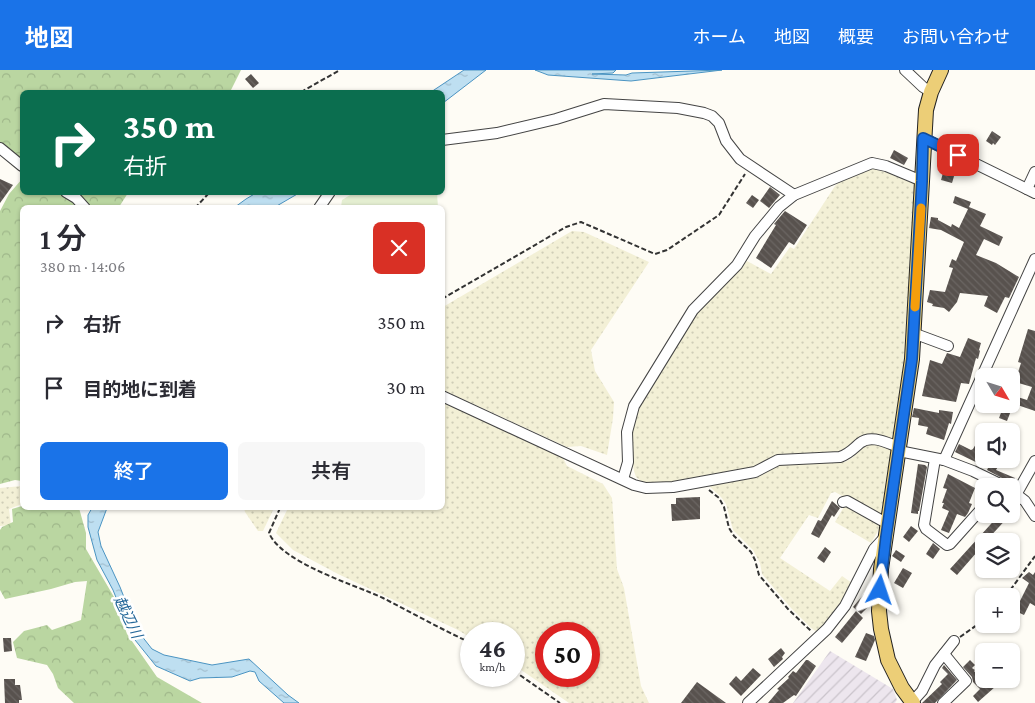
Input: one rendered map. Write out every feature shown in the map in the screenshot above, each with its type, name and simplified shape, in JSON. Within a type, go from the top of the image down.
[{"type":"main road","points":[[913,703],[902,688],[888,660],[880,629],[879,611],[887,530],[909,384],[926,110],[931,92],[941,70]]},
{"type":"street","points":[[905,70],[931,92]]},
{"type":"street","points":[[445,140],[496,133],[556,119],[604,104],[678,108],[704,112],[712,116],[719,123],[726,141],[740,159],[794,195]]},
{"type":"street","points":[[923,138],[1031,191],[1035,172]]},
{"type":"street","points":[[0,148],[20,164]]},
{"type":"street","points":[[623,479],[628,462],[627,432],[634,406],[693,310],[737,265],[755,236],[779,208],[794,195],[872,164],[886,166],[922,181]]},
{"type":"street","points":[[71,195],[82,205]]},
{"type":"street","points":[[988,368],[1035,259]]},
{"type":"street","points":[[913,334],[948,346]]},
{"type":"street","points":[[975,396],[939,460],[924,525],[926,529],[947,545],[975,516]]},
{"type":"street","points":[[445,397],[646,488],[673,487],[755,472],[778,460],[840,457],[847,455],[862,441],[867,439],[875,439],[899,449],[973,471],[987,478]]},
{"type":"street","points":[[1017,478],[1035,461]]},
{"type":"street","points":[[748,703],[837,617],[874,549],[887,530],[847,501],[844,502]]},
{"type":"street","points":[[1030,501],[1035,516]]},
{"type":"street","points":[[913,703],[932,670],[954,641]]},
{"type":"street","points":[[943,703],[966,681],[944,654]]},
{"type":"path","points":[[305,90],[340,70]]},
{"type":"path","points":[[445,296],[566,227],[581,222],[654,254],[667,250],[719,215],[750,167]]},
{"type":"path","points":[[200,205],[208,195]]},
{"type":"path","points":[[699,483],[719,498],[724,508],[729,528],[734,536],[751,552],[759,575],[788,609],[817,638]]},
{"type":"path","points":[[279,510],[269,533],[272,540],[290,556],[460,638]]},
{"type":"path","points":[[1012,588],[1035,556]]},
{"type":"path","points":[[954,641],[975,626]]},
{"type":"path","points":[[525,679],[560,703]]},
{"type":"shaded area","points":[[870,168],[897,175],[916,185],[906,364],[893,439],[878,434],[870,434],[842,453],[781,455],[750,470],[678,482],[651,484],[642,482],[636,477],[631,452],[633,426],[639,405],[693,315],[747,261],[771,274],[790,247],[794,249],[835,186],[839,182]]},
{"type":"shaded area","points":[[572,231],[584,232],[649,262],[591,350],[595,371],[614,402],[607,455],[581,446],[567,447],[445,391],[445,306]]},
{"type":"shaded area","points":[[445,403],[562,456],[567,466],[603,484],[612,498],[617,569],[624,588],[641,686],[649,703],[569,703],[546,687],[600,687],[600,622],[535,622],[535,680],[525,673],[525,622],[460,622],[460,631],[338,574],[293,550],[276,533],[287,510],[445,510]]},
{"type":"shaded area","points":[[873,443],[894,450],[884,519],[835,492],[831,493],[818,518],[809,515],[780,558],[830,591],[842,576],[852,583],[841,604],[817,632],[791,608],[762,574],[760,563],[753,550],[733,530],[726,504],[709,486],[762,475],[779,464],[845,462],[866,445]]},
{"type":"shaded area","points":[[20,486],[20,505],[9,509],[11,525],[0,526],[0,488]]},
{"type":"shaded area","points":[[845,505],[882,524],[871,543],[835,522]]},
{"type":"shaded area","points":[[244,510],[273,510],[263,531],[258,531]]},
{"type":"shaded area","points":[[830,651],[893,689],[897,700],[895,703],[793,703]]},
{"type":"green space","points":[[0,70],[241,70],[231,90],[20,90],[20,162],[12,162],[5,159],[0,150]]},
{"type":"green space","points":[[20,181],[20,195],[127,195],[120,205],[20,205],[20,481],[15,480],[0,484],[0,211],[9,194]]},
{"type":"green space","points":[[350,195],[437,195],[438,205],[341,205],[342,200]]},
{"type":"green space","points":[[20,507],[20,510],[80,510],[86,533],[86,549],[114,597],[127,634],[157,677],[202,703],[74,703],[58,688],[53,674],[47,665],[17,658],[13,642],[24,631],[47,625],[52,630],[81,620],[87,581],[75,582],[5,599],[0,590],[0,530],[2,527],[13,522],[12,509]]},
{"type":"water","points":[[464,70],[486,70],[445,101],[445,90],[434,90]]},
{"type":"water","points":[[535,70],[616,70],[613,73],[592,74],[626,75],[632,73],[722,70],[631,81],[548,75]]},
{"type":"water","points":[[253,195],[296,195],[278,205],[238,205]]},
{"type":"water","name":"越辺川","points":[[91,510],[106,510],[98,532],[101,546],[137,630],[152,649],[164,655],[212,665],[249,659],[299,703],[284,703],[259,681],[255,672],[250,671],[232,677],[200,678],[190,681],[156,666],[131,635],[113,590],[97,560],[88,527],[88,515]]},
{"type":"building","points":[[251,74],[259,83],[253,88],[245,79]]},
{"type":"building","points":[[992,131],[1001,137],[995,145],[986,141]]},
{"type":"building","points":[[894,150],[908,158],[904,165],[890,158]]},
{"type":"building","points":[[947,159],[958,163],[952,183],[941,180]]},
{"type":"building","points":[[0,179],[13,185],[0,203]]},
{"type":"building","points":[[770,187],[780,195],[769,208],[760,201]]},
{"type":"building","points":[[752,195],[759,200],[753,208],[746,203]]},
{"type":"building","points":[[955,196],[971,202],[969,207],[986,214],[980,226],[1003,237],[999,246],[984,239],[976,255],[996,263],[1019,277],[1009,298],[1005,297],[997,313],[984,306],[988,296],[960,293],[957,302],[949,312],[944,308],[932,306],[933,304],[927,302],[930,290],[945,292],[953,268],[949,267],[952,259],[956,261],[964,242],[941,230],[929,228],[931,217],[938,218],[938,220],[951,227],[952,224],[959,228],[968,209],[953,203]]},
{"type":"building","points":[[785,211],[807,225],[794,245],[789,242],[771,268],[756,258],[776,225],[774,224]]},
{"type":"building","points":[[1028,329],[1035,331],[1035,411],[1020,406],[1020,398],[1027,400],[1032,387],[1020,383],[1021,363],[1018,362]]},
{"type":"building","points":[[968,338],[981,343],[980,351],[978,359],[976,358],[969,384],[961,383],[956,402],[922,396],[930,360],[942,364],[947,353],[960,357]]},
{"type":"building","points":[[914,408],[939,413],[939,410],[953,412],[951,424],[949,423],[944,440],[926,434],[928,427],[918,425],[919,418],[912,417]]},
{"type":"building","points":[[1001,413],[1010,413],[1007,421],[999,418]]},
{"type":"building","points":[[959,444],[971,450],[975,446],[975,462],[955,452]]},
{"type":"building","points":[[918,464],[927,467],[918,514],[911,513]]},
{"type":"building","points":[[988,468],[997,468],[996,470],[1015,478],[1002,478],[987,470]]},
{"type":"building","points":[[948,474],[975,488],[969,503],[972,504],[968,513],[965,517],[957,514],[949,533],[941,530],[949,511],[942,508],[947,489],[943,488]]},
{"type":"building","points":[[700,497],[700,519],[672,521],[671,504],[676,504],[676,498]]},
{"type":"building","points":[[832,501],[840,508],[834,517],[832,515],[819,538],[811,534],[818,520],[821,521]]},
{"type":"building","points":[[992,523],[1003,523],[993,533],[983,533]]},
{"type":"building","points":[[911,526],[918,531],[909,542],[903,537]]},
{"type":"building","points":[[975,542],[975,554],[957,575],[950,569]]},
{"type":"building","points":[[933,543],[940,549],[933,559],[926,554]]},
{"type":"building","points":[[825,547],[831,552],[824,563],[817,558]]},
{"type":"building","points":[[896,550],[905,556],[901,562],[892,556]]},
{"type":"building","points":[[903,568],[912,573],[903,588],[894,583]]},
{"type":"building","points":[[1029,572],[1033,575],[1035,572],[1035,606],[1030,603],[1024,615],[1020,613],[1020,601],[1029,583],[1022,578]]},
{"type":"building","points":[[864,594],[871,600],[871,604],[861,614],[853,607]]},
{"type":"building","points":[[856,611],[863,618],[842,643],[835,637]]},
{"type":"building","points":[[866,633],[874,636],[875,640],[866,661],[855,657]]},
{"type":"building","points":[[3,638],[11,638],[12,651],[4,652]]},
{"type":"building","points":[[781,648],[785,653],[782,657],[783,659],[774,667],[768,659]]},
{"type":"building","points":[[806,660],[816,666],[796,696],[794,695],[783,703],[768,703],[779,690],[777,689],[789,678],[793,671],[796,673]]},
{"type":"building","points":[[970,660],[975,665],[972,668],[975,670],[975,684],[972,677],[963,667]]},
{"type":"building","points":[[944,665],[957,680],[935,703],[922,703],[942,684],[940,682],[948,674],[942,668]]},
{"type":"building","points":[[753,668],[761,675],[741,696],[729,684],[736,676],[741,681]]},
{"type":"building","points":[[4,679],[15,679],[15,685],[20,685],[22,700],[19,700],[19,703],[5,703]]},
{"type":"building","points":[[697,682],[726,703],[681,703]]},
{"type":"building","points":[[994,688],[978,702],[973,696],[980,689]]},
{"type":"slow traffic","points":[[915,307],[921,208]]},
{"type":"route","points":[[880,590],[881,569],[912,359],[923,138],[958,155]]}]
